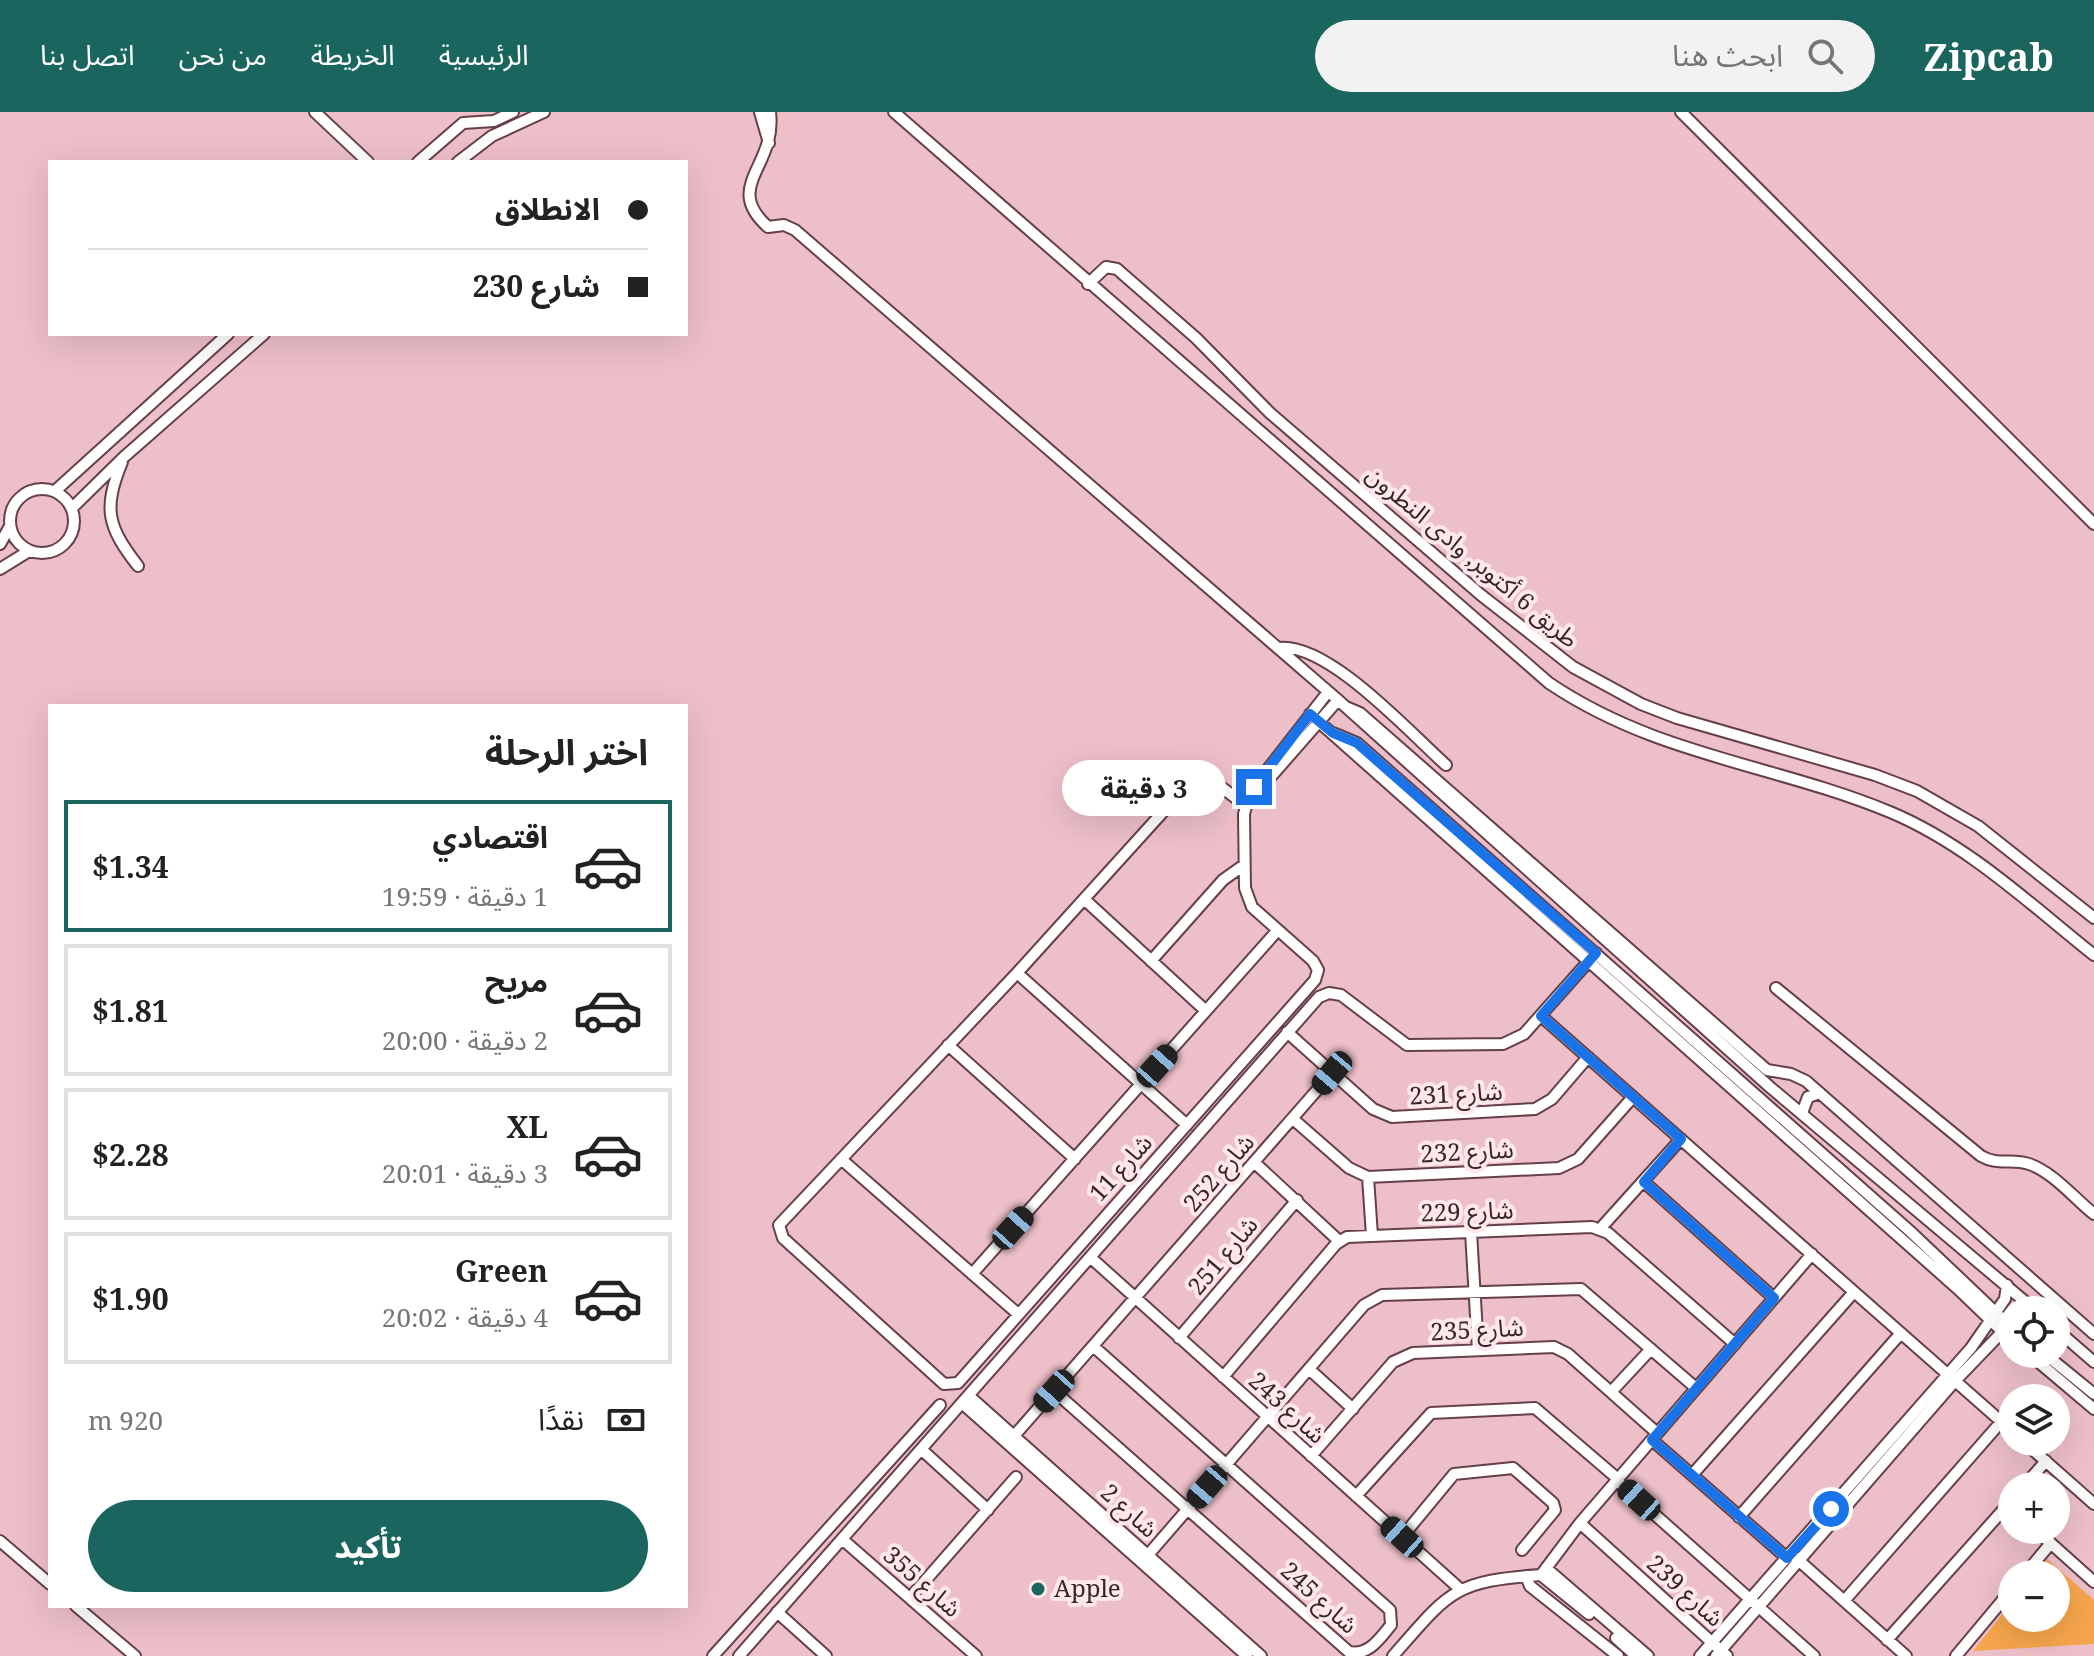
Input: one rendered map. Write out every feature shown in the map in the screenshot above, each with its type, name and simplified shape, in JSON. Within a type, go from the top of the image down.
[{"type":"street","points":[[315,112],[366,160]]},
{"type":"street","points":[[420,160],[463,123],[485,122],[513,112]]},
{"type":"street","points":[[461,160],[492,136],[544,112]]},
{"type":"street","points":[[760,112],[769,143]]},
{"type":"street","points":[[770,112],[769,143],[747,194],[749,206],[756,216],[768,227],[784,225],[795,230],[1328,692],[1360,713],[1771,1088],[2019,1296]]},
{"type":"street","name":"طريق 6 أكتوبر, وادى النطرون","points":[[894,112],[1522,662],[1581,704],[1668,743],[1870,804],[1918,825],[1979,864],[2094,955]]},
{"type":"street","points":[[1681,112],[1764,191],[2094,524]]},
{"type":"street","points":[[485,122],[492,136]]},
{"type":"street","name":"طريق 6 أكتوبر, وادى النطرون","points":[[1088,284],[1106,267],[1117,269],[1196,338],[1270,413],[1481,595],[1573,667],[1641,704],[1677,718],[1875,775],[1917,791],[1978,826],[2094,918]]},
{"type":"street","points":[[0,544],[10,526],[12,509],[29,491],[55,491],[226,336]]},
{"type":"street","points":[[72,508],[124,457],[262,336]]},
{"type":"street","points":[[124,457],[111,493],[109,512],[119,540],[138,566]]},
{"type":"street","points":[[10,526],[16,541],[29,551],[47,553],[63,546],[74,529],[72,508],[55,491]]},
{"type":"street","points":[[0,500],[12,509]]},
{"type":"street","points":[[0,569],[29,551]]},
{"type":"street","points":[[1278,648],[1302,650],[1333,667],[1446,765]]},
{"type":"street","points":[[972,1274],[1277,931],[1252,907],[1244,865],[1245,805],[1292,746],[1310,714],[1328,692]]},
{"type":"street","points":[[1292,746],[1341,703]]},
{"type":"street","points":[[1310,714],[1958,1289],[1998,1321]]},
{"type":"street","points":[[1333,733],[1357,743],[1912,1233],[1992,1317]]},
{"type":"street","points":[[1018,1314],[841,1159],[1017,973],[1200,771],[1245,805]]},
{"type":"street","points":[[1442,790],[1767,1070],[1797,1076],[1820,1093],[2094,1334]]},
{"type":"street","points":[[1151,961],[1223,880],[1244,865]]},
{"type":"street","points":[[1084,899],[1206,1011]]},
{"type":"street","name":"شارع 11","points":[[841,1159],[782,1220],[780,1234],[940,1381],[948,1385],[958,1383],[1315,980],[1317,965],[1277,931]]},
{"type":"street","points":[[1596,953],[1541,1016],[1998,1419]]},
{"type":"street","points":[[1017,973],[1187,1125]]},
{"type":"street","points":[[1776,988],[1981,1156],[1992,1162],[2035,1166],[2094,1214]]},
{"type":"street","name":"شارع 11","points":[[739,1656],[1319,997],[1329,993],[1341,995],[1401,1041],[1416,1048],[1510,1043],[1541,1016]]},
{"type":"street","name":"شارع 231","points":[[1287,1032],[1373,1109],[1392,1117],[1529,1110],[1547,1103],[1588,1057]]},
{"type":"street","points":[[948,1045],[1075,1159]]},
{"type":"street","name":"شارع 252","points":[[1014,1436],[1332,1073]]},
{"type":"street","points":[[1771,1088],[1781,1074]]},
{"type":"street","points":[[1802,1113],[1808,1097],[1820,1093]]},
{"type":"street","name":"شارع 232","points":[[1368,1177],[1566,1166],[1578,1159],[1633,1097]]},
{"type":"street","points":[[1293,1119],[1349,1168],[1368,1177],[1372,1236]]},
{"type":"street","points":[[1681,1139],[1600,1229],[1735,1344]]},
{"type":"street","points":[[1223,1377],[1339,1241],[1255,1163]]},
{"type":"street","points":[[1644,1182],[1774,1298]]},
{"type":"street","name":"شارع 251","points":[[1179,1338],[1297,1200]]},
{"type":"street","name":"شارع 229","points":[[1339,1241],[1372,1236],[1584,1226],[1600,1229]]},
{"type":"street","points":[[1471,1232],[1478,1350]]},
{"type":"street","points":[[1393,1656],[1441,1603],[1460,1589],[1484,1580],[1543,1572],[1580,1523],[1812,1254]]},
{"type":"street","name":"شارع 243","points":[[1090,1257],[1460,1589]]},
{"type":"street","points":[[1952,1377],[2005,1299],[2007,1285]]},
{"type":"street","points":[[1148,1555],[1375,1297],[1581,1289],[1696,1388]]},
{"type":"street","points":[[1692,1475],[1854,1292]]},
{"type":"street","points":[[1739,1517],[1901,1333]]},
{"type":"street","points":[[1700,1656],[1750,1599],[1793,1558],[1952,1377],[1998,1337]]},
{"type":"street","points":[[2070,1341],[2094,1362]]},
{"type":"street","name":"شارع 245","points":[[1054,1391],[1349,1652],[1358,1655],[1368,1652],[1391,1625],[1390,1610],[1093,1346]]},
{"type":"street","name":"شارع 235","points":[[1311,1456],[1399,1358],[1413,1353],[1554,1347],[1611,1392],[1692,1475],[1739,1517],[1793,1558],[1906,1656]]},
{"type":"street","points":[[1611,1392],[1651,1349]]},
{"type":"street","points":[[2046,1368],[2094,1409]]},
{"type":"street","points":[[2062,1368],[2094,1394]]},
{"type":"street","points":[[1309,1369],[1353,1409]]},
{"type":"street","name":"شارع 2","points":[[966,1400],[1014,1436],[1148,1555],[1156,1569],[1247,1656]]},
{"type":"street","name":"شارع 2","points":[[966,1400],[1156,1569],[1261,1656]]},
{"type":"street","points":[[713,1656],[940,1405]]},
{"type":"street","points":[[1356,1496],[1422,1419],[1438,1411],[1535,1408],[1814,1656]]},
{"type":"street","points":[[1844,1601],[1998,1425]]},
{"type":"street","points":[[922,1450],[988,1510]]},
{"type":"street","points":[[2040,1456],[2094,1504]]},
{"type":"street","points":[[2036,1472],[2046,1461]]},
{"type":"street","points":[[1402,1537],[1454,1474],[1513,1468],[1553,1503],[1555,1510],[1553,1517],[1522,1550]]},
{"type":"street","points":[[910,1598],[1016,1477]]},
{"type":"street","points":[[1887,1640],[1998,1518]]},
{"type":"street","name":"شارع 239","points":[[1580,1523],[1722,1654]]},
{"type":"street","name":"شارع 355","points":[[842,1539],[976,1656]]},
{"type":"street","points":[[0,1541],[48,1582]]},
{"type":"street","points":[[2037,1560],[2050,1544]]},
{"type":"street","points":[[2052,1544],[2094,1582]]},
{"type":"street","points":[[1722,1654],[1793,1558]]},
{"type":"street","points":[[1543,1572],[1636,1656]]},
{"type":"street","points":[[1543,1572],[1648,1656]]},
{"type":"street","points":[[1526,1576],[1530,1586],[1618,1656]]},
{"type":"street","points":[[1956,1656],[1998,1606]]},
{"type":"street","points":[[78,1608],[135,1656]]},
{"type":"street","points":[[777,1612],[826,1656]]},
{"type":"shaded area","points":[[2070,1579],[2094,1600],[2094,1644],[1973,1651],[1998,1620],[1998,1632],[2070,1632]]},
{"type":"place","name":"Apple","points":[[1038,1589]]},
{"type":"route","points":[[1254,787],[1310,714],[1333,733],[1357,743],[1596,953],[1541,1016],[1681,1139],[1644,1182],[1774,1298],[1652,1440],[1787,1558],[1831,1509]]}]
